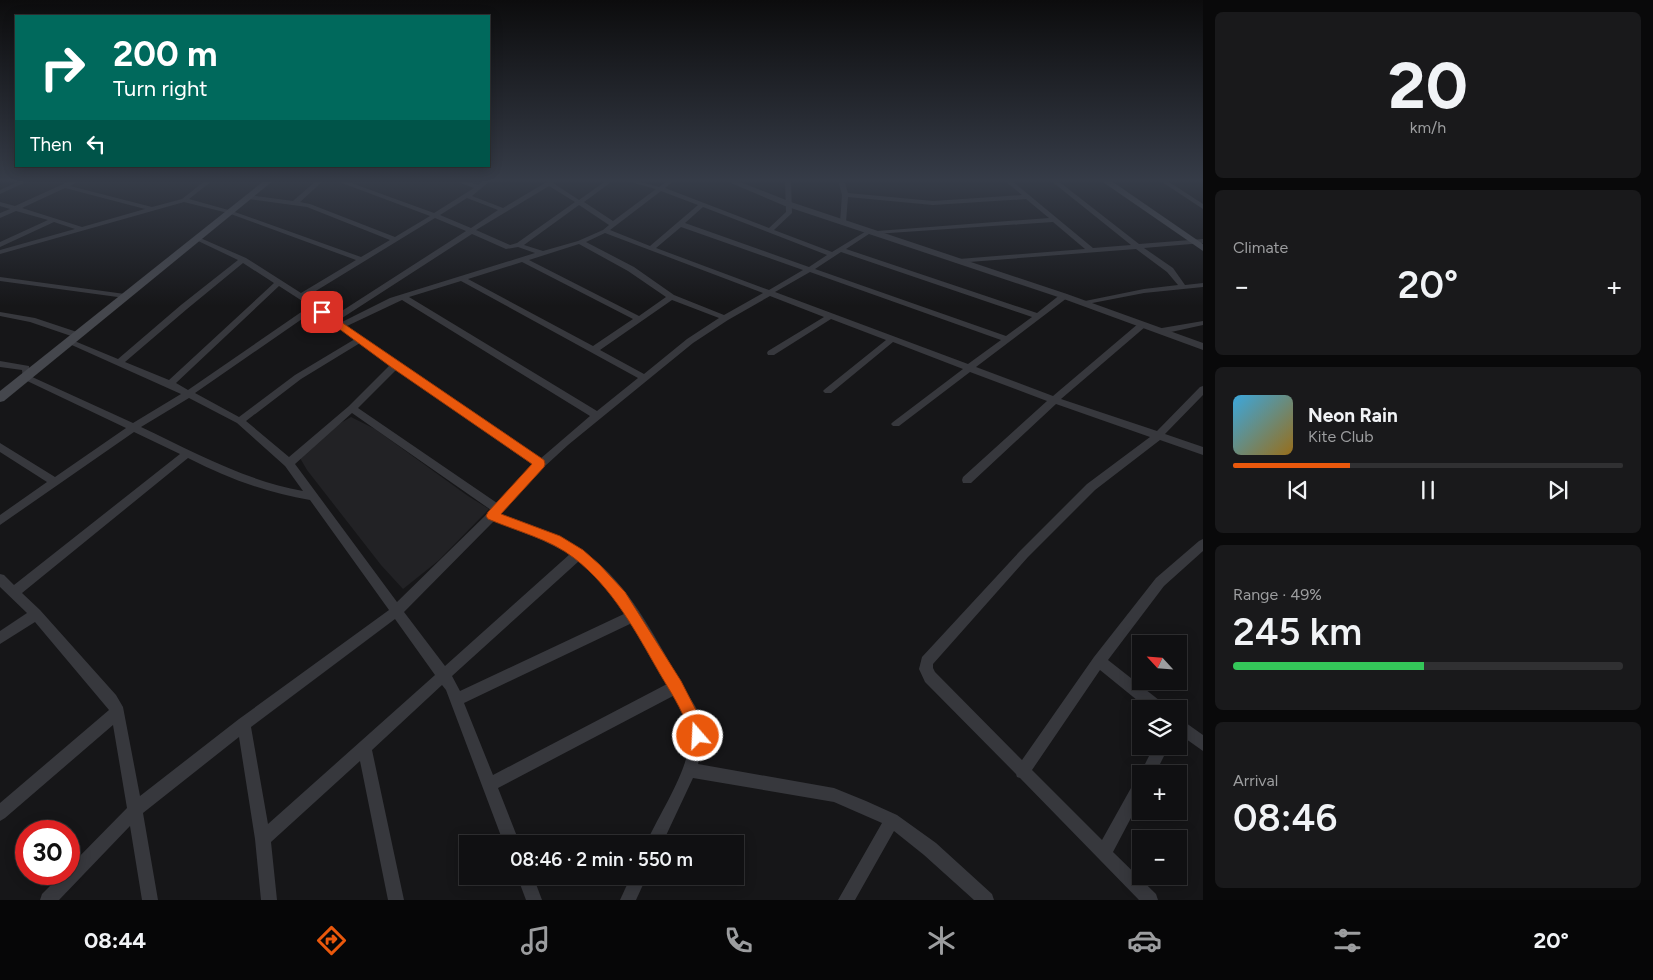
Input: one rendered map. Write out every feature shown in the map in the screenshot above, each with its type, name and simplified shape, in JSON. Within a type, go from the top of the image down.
[{"type":"main road","points":[[0,398],[217,222]]},
{"type":"main road","points":[[1169,222],[1198,241],[1203,248]]},
{"type":"street","points":[[0,245],[48,222]]},
{"type":"street","points":[[58,222],[80,229]]},
{"type":"street","points":[[0,252],[107,222]]},
{"type":"street","points":[[258,222],[362,260]]},
{"type":"street","points":[[352,222],[394,239]]},
{"type":"street","points":[[300,297],[422,222]]},
{"type":"street","points":[[451,222],[509,247],[519,244],[551,222]]},
{"type":"street","points":[[337,323],[486,222]]},
{"type":"street","points":[[337,323],[402,297],[580,242],[605,231],[615,222]]},
{"type":"street","points":[[652,248],[682,222]]},
{"type":"street","points":[[746,222],[1038,316]]},
{"type":"street","points":[[769,231],[779,222]]},
{"type":"street","points":[[843,222],[1064,296],[1203,346]]},
{"type":"street","points":[[48,900],[136,809],[244,724],[397,611],[495,513],[540,464],[690,341],[725,318],[873,232],[1025,222]]},
{"type":"street","points":[[1057,222],[1092,251]]},
{"type":"street","points":[[1106,222],[1170,270],[1183,287]]},
{"type":"street","points":[[680,224],[1006,339]]},
{"type":"street","points":[[605,231],[1054,400],[1203,451]]},
{"type":"street","points":[[196,238],[243,260],[315,306],[395,365],[540,464]]},
{"type":"street","points":[[958,261],[1198,241]]},
{"type":"street","points":[[580,242],[631,269],[670,297],[725,318]]},
{"type":"street","points":[[519,244],[541,253]]},
{"type":"street","points":[[520,259],[639,319]]},
{"type":"street","points":[[119,363],[184,307],[243,260]]},
{"type":"street","points":[[461,278],[645,378]]},
{"type":"street","points":[[0,279],[10,282],[125,296]]},
{"type":"street","points":[[0,286],[10,282]]},
{"type":"street","points":[[170,384],[278,283]]},
{"type":"street","points":[[1084,303],[1144,292],[1203,285]]},
{"type":"street","points":[[896,424],[1064,296]]},
{"type":"street","points":[[402,297],[597,416]]},
{"type":"street","points":[[594,350],[670,297]]},
{"type":"street","points":[[0,521],[134,427],[188,394],[315,306]]},
{"type":"street","points":[[0,314],[32,320],[119,363],[170,384],[240,421],[288,463],[444,674],[457,699],[508,835]]},
{"type":"street","points":[[771,353],[831,316]]},
{"type":"street","points":[[1162,331],[1203,323]]},
{"type":"street","points":[[967,480],[1054,400],[1142,325]]},
{"type":"street","points":[[828,391],[893,338]]},
{"type":"street","points":[[240,421],[298,377],[360,339]]},
{"type":"street","points":[[0,364],[26,368],[26,377],[187,454],[252,482],[294,494],[314,497]]},
{"type":"street","points":[[288,463],[352,408],[395,365]]},
{"type":"street","points":[[1150,900],[1022,772],[930,677],[926,669],[927,661],[1024,554],[1092,488],[1158,436],[1199,400],[1203,389]]},
{"type":"street","points":[[352,408],[495,513],[555,540],[578,554],[596,569],[620,596],[676,687],[697,727],[698,736],[689,770],[658,835]]},
{"type":"street","points":[[0,447],[54,482]]},
{"type":"street","points":[[14,592],[187,454]]},
{"type":"street","points":[[1022,772],[1099,661],[1160,582],[1203,544]]},
{"type":"street","points":[[263,839],[578,554]]},
{"type":"street","points":[[0,579],[36,614],[111,700],[118,712],[150,900]]},
{"type":"street","points":[[0,638],[36,614]]},
{"type":"street","points":[[457,699],[633,616]]},
{"type":"street","points":[[1099,661],[1147,700]]},
{"type":"street","points":[[489,785],[676,687]]},
{"type":"street","points":[[0,813],[118,712]]},
{"type":"street","points":[[244,724],[263,839],[269,900]]},
{"type":"street","points":[[1187,731],[1203,744]]},
{"type":"street","points":[[364,747],[396,900]]},
{"type":"street","points":[[689,770],[834,795],[892,820],[930,849],[986,900]]},
{"type":"street","points":[[1104,853],[1132,801]]},
{"type":"street","points":[[846,900],[892,820]]},
{"type":"street","points":[[528,885],[534,900]]},
{"type":"street","points":[[628,900],[635,885]]},
{"type":"shaded area","points":[[351,417],[375,429],[489,509],[438,561],[403,589],[381,565],[307,470],[300,458],[339,424]]},
{"type":"route","points":[[322,312],[395,365],[540,464],[492,516],[555,540],[578,554],[596,569],[620,596],[633,616],[676,687],[697,727],[698,736]]}]
